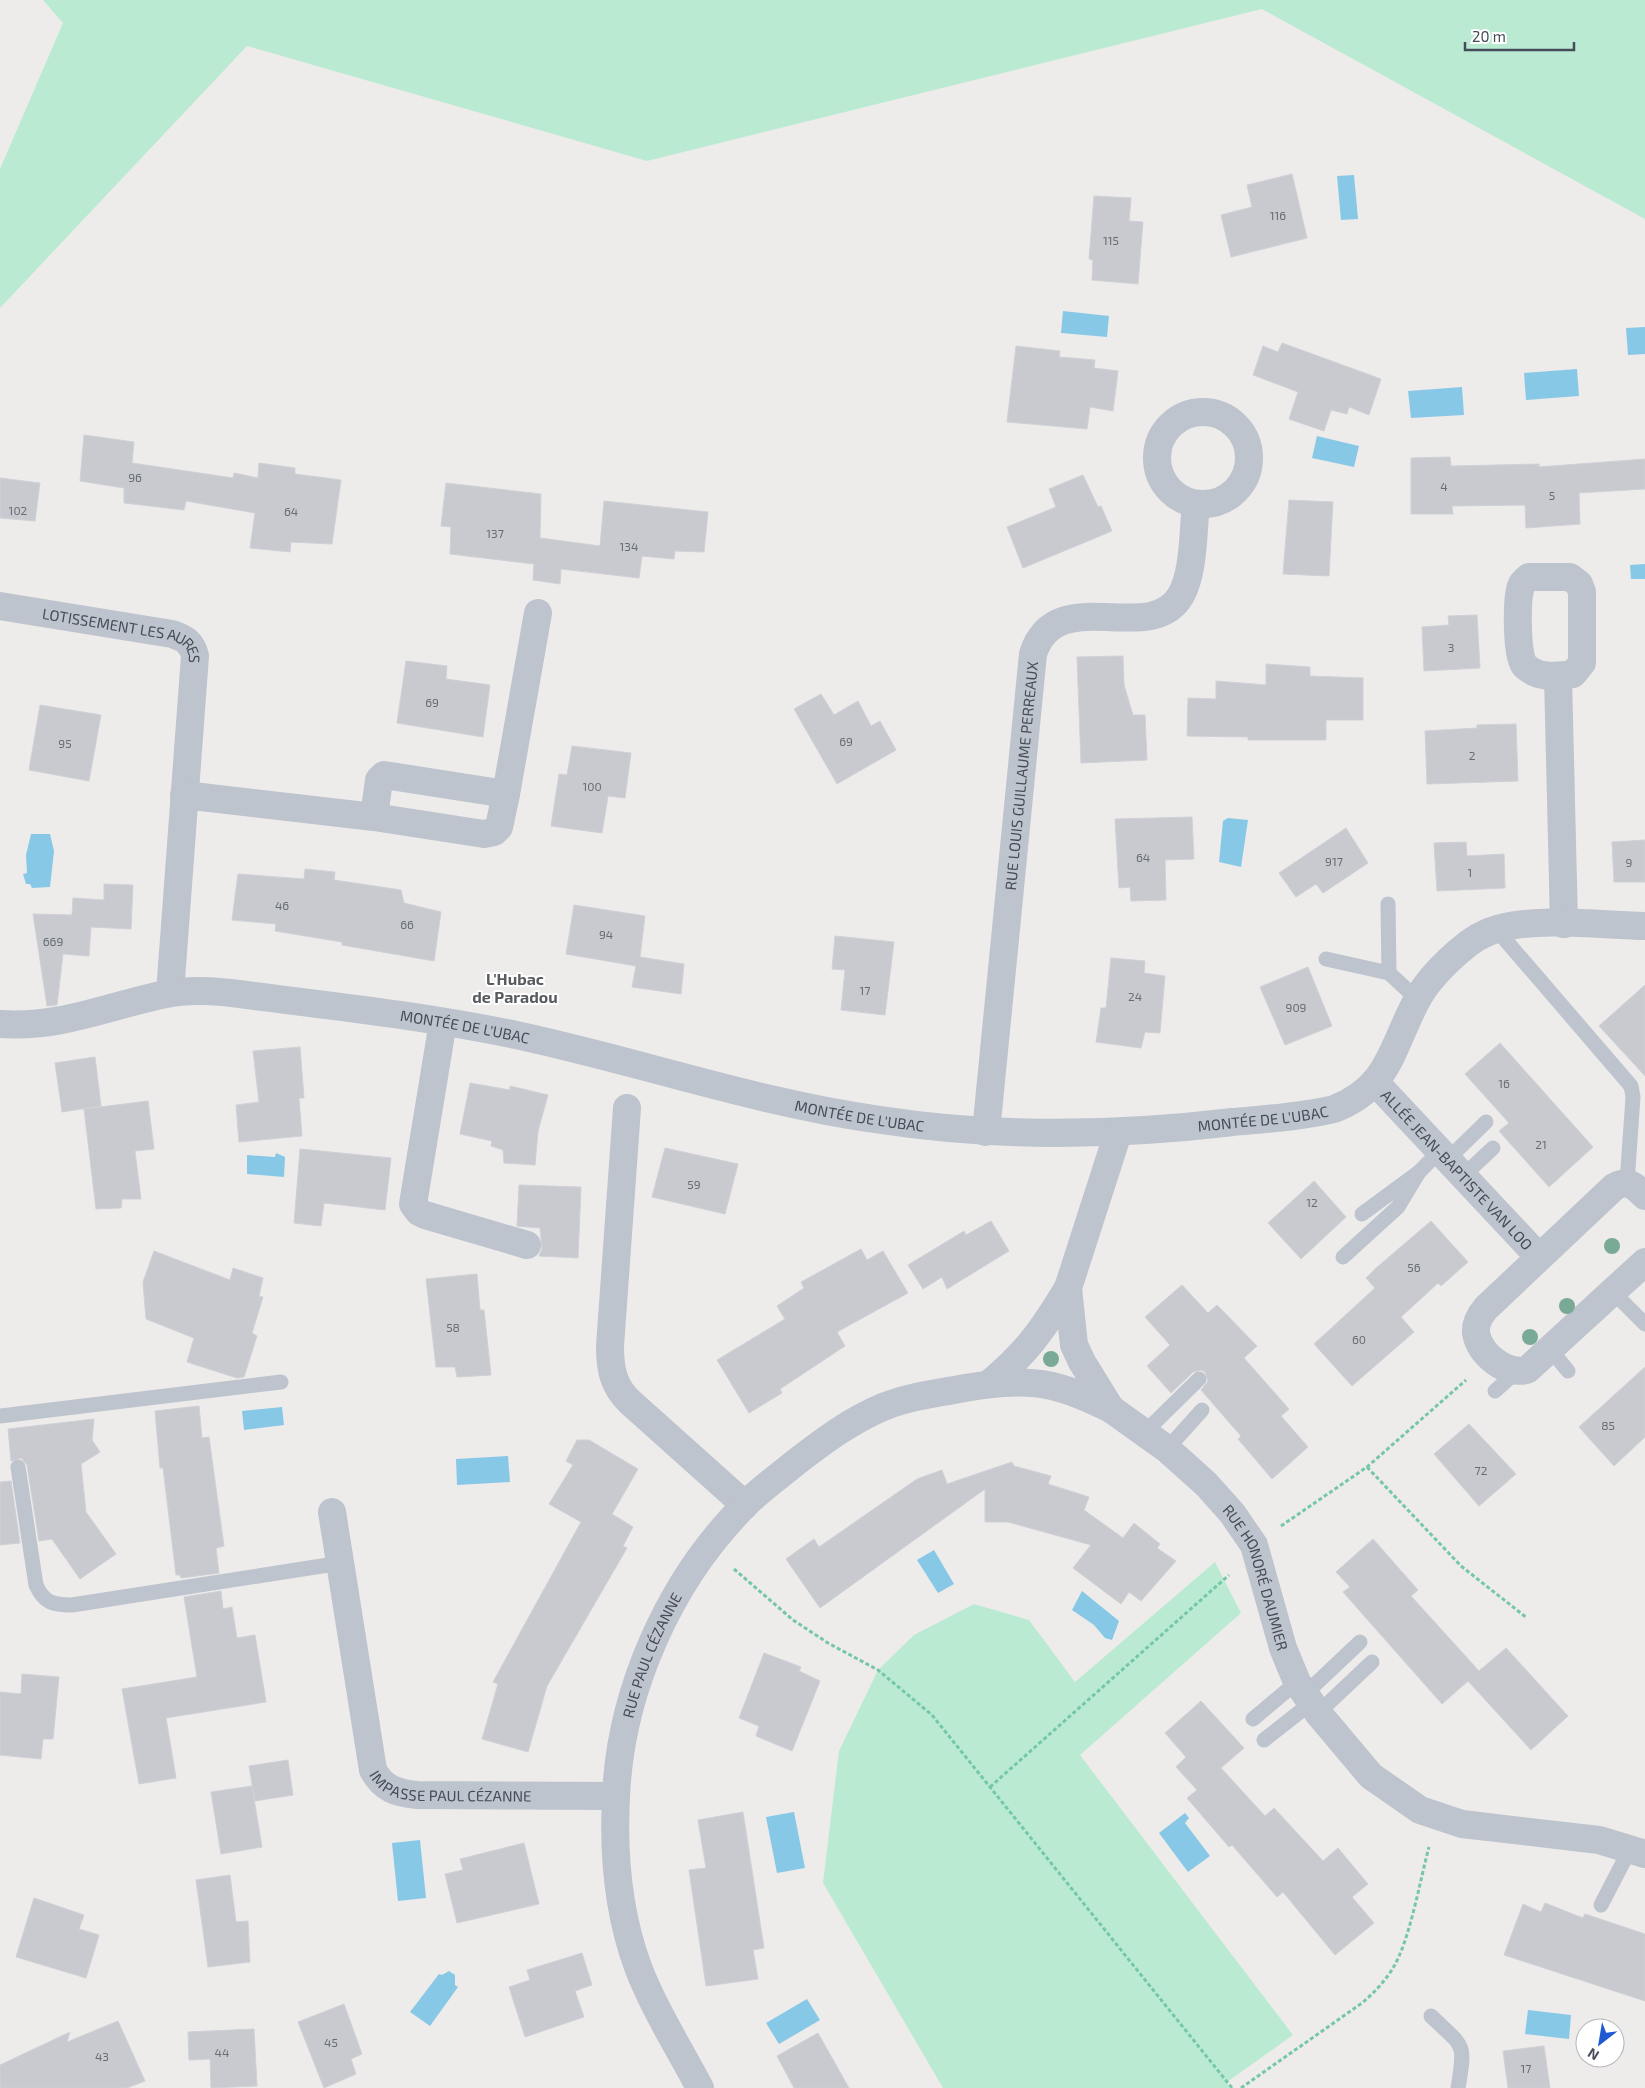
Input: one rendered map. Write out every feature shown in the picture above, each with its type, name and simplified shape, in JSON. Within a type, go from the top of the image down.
[{"type":"street","name":"RUE LOUIS GUILLAUME PERREAUX","points":[[986,1132],[1033,654],[1037,643],[1049,627],[1064,619],[1146,616],[1172,606],[1181,595],[1188,578],[1196,504]]},
{"type":"street","name":"LOTISSEMENT LES AURES","points":[[0,606],[172,634],[188,641],[193,648],[195,656],[170,993]]},
{"type":"street","points":[[184,795],[374,817],[484,834],[494,832],[499,827],[506,794],[538,613]]},
{"type":"street","points":[[1558,676],[1564,924]]},
{"type":"street","points":[[374,817],[379,780],[384,775],[506,794]]},
{"type":"street","name":"MONTÉE DE L'UBAC","points":[[0,1024],[41,1024],[75,1019],[170,993],[209,992],[252,996],[443,1022],[517,1036],[797,1104],[879,1120],[986,1132],[1118,1133],[1184,1128],[1321,1112],[1355,1100],[1376,1082],[1391,1060],[1417,999],[1428,981],[1444,964],[1480,936],[1496,929],[1529,924],[1645,926]]},
{"type":"street","points":[[443,1022],[413,1204],[419,1212],[425,1215],[527,1245]]},
{"type":"street","name":"ALLÉE JEAN-BAPTISTE VAN LOO","points":[[1376,1082],[1538,1257]]},
{"type":"street","points":[[627,1108],[610,1346],[615,1383],[630,1402],[745,1505]]},
{"type":"street","name":"RUE HONORÉ DAUMIER","points":[[1118,1133],[1068,1288],[1074,1345],[1082,1362],[1111,1408],[1167,1449],[1219,1498],[1255,1548],[1273,1614],[1308,1698],[1371,1776],[1405,1801],[1437,1817],[1462,1824],[1599,1840],[1637,1851]]},
{"type":"street","name":"ALLÉE JEAN-BAPTISTE VAN LOO","points":[[1516,1372],[1504,1368],[1491,1357],[1476,1333],[1480,1315],[1538,1257],[1614,1187],[1621,1183],[1636,1190]]},
{"type":"street","points":[[1516,1372],[1532,1367],[1613,1292],[1643,1269]]},
{"type":"street","points":[[989,1384],[1028,1349],[1039,1336],[1068,1288]]},
{"type":"street","name":"RUE PAUL CÉZANNE","points":[[700,2088],[652,1999],[638,1968],[618,1894],[616,1796],[627,1718],[639,1674],[668,1612],[708,1548],[745,1505],[814,1448],[864,1416],[915,1397],[989,1384],[1050,1386],[1111,1408]]},
{"type":"street","name":"IMPASSE PAUL CÉZANNE","points":[[332,1512],[373,1770],[379,1782],[401,1793],[418,1795],[616,1796]]},
{"type":"lane","points":[[1388,904],[1389,972]]},
{"type":"lane","points":[[1496,929],[1631,1086],[1634,1097],[1636,1190]]},
{"type":"lane","points":[[1326,959],[1389,972],[1417,999]]},
{"type":"lane","points":[[1451,1161],[1486,1122]]},
{"type":"lane","points":[[1362,1214],[1419,1172],[1493,1148]]},
{"type":"lane","points":[[1344,1257],[1398,1206],[1419,1172]]},
{"type":"lane","points":[[1613,1292],[1645,1324]]},
{"type":"lane","points":[[1550,1350],[1568,1371]]},
{"type":"lane","points":[[1495,1391],[1516,1372]]},
{"type":"lane","points":[[1145,1432],[1199,1379]]},
{"type":"lane","points":[[0,1416],[281,1382]]},
{"type":"lane","points":[[1167,1449],[1202,1410]]},
{"type":"lane","points":[[18,1467],[36,1585],[41,1596],[59,1605],[72,1605],[341,1563]]},
{"type":"lane","points":[[1264,1740],[1308,1698],[1360,1642]]},
{"type":"lane","points":[[1252,1720],[1308,1698],[1372,1662]]},
{"type":"lane","points":[[1601,1905],[1637,1851]]},
{"type":"lane","points":[[1431,2016],[1460,2044],[1463,2059],[1458,2088]]},
{"type":"path","points":[[990,1787],[1255,1548],[1367,1467],[1491,1357]]},
{"type":"path","points":[[1367,1467],[1461,1566],[1527,1618]]},
{"type":"path","points":[[708,1548],[793,1620],[828,1643],[878,1670],[932,1715],[1232,2088]]},
{"type":"path","points":[[1241,2088],[1362,2003],[1393,1968],[1403,1946],[1437,1817]]},
{"type":"green space","points":[[43,0],[1645,0],[1645,219],[1262,9],[647,161],[247,46],[0,308],[0,169],[63,23]]},
{"type":"green space","points":[[1215,1562],[1241,1613],[1080,1755],[1293,2035],[1227,2082],[1229,2088],[943,2088],[823,1883],[839,1751],[878,1670],[914,1635],[974,1604],[1029,1620],[1075,1682]]},
{"type":"water","points":[[1354,175],[1358,219],[1341,220],[1337,176]]},
{"type":"water","points":[[1063,311],[1109,316],[1107,337],[1061,333]]},
{"type":"water","points":[[1645,327],[1645,354],[1628,355],[1626,328]]},
{"type":"water","points":[[1577,369],[1579,396],[1526,400],[1524,373]]},
{"type":"water","points":[[1462,387],[1464,415],[1411,418],[1408,391]]},
{"type":"water","points":[[1317,436],[1359,446],[1354,467],[1312,458]]},
{"type":"water","points":[[1645,564],[1645,579],[1631,579],[1630,565]]},
{"type":"water","points":[[1228,818],[1248,820],[1241,867],[1219,862],[1223,821]]},
{"type":"water","points":[[31,834],[50,834],[54,851],[50,887],[32,888],[30,884],[26,884],[23,874],[27,873],[26,855]]},
{"type":"water","points":[[276,1153],[285,1157],[284,1177],[247,1174],[247,1155],[275,1157]]},
{"type":"water","points":[[282,1407],[284,1425],[244,1430],[242,1411]]},
{"type":"water","points":[[508,1456],[510,1482],[457,1485],[456,1459]]},
{"type":"water","points":[[934,1550],[954,1584],[938,1593],[917,1560]]},
{"type":"water","points":[[1082,1591],[1119,1621],[1112,1640],[1105,1638],[1094,1625],[1072,1610]]},
{"type":"water","points":[[794,1812],[805,1868],[777,1873],[766,1817]]},
{"type":"water","points":[[1185,1813],[1189,1818],[1185,1823],[1210,1856],[1188,1872],[1159,1833]]},
{"type":"water","points":[[420,1840],[426,1898],[398,1901],[392,1843]]},
{"type":"water","points":[[449,1971],[455,1975],[455,1985],[458,1987],[430,2026],[410,2012],[439,1974],[442,1975]]},
{"type":"water","points":[[807,1999],[820,2020],[779,2044],[766,2023]]},
{"type":"water","points":[[1528,2010],[1571,2015],[1569,2039],[1525,2034]]},
{"type":"building","points":[[1292,174],[1307,238],[1231,257],[1221,215],[1252,207],[1247,185]]},
{"type":"building","points":[[1094,196],[1131,198],[1129,221],[1143,222],[1138,284],[1092,280],[1093,260],[1089,259]]},
{"type":"building","points":[[1282,343],[1381,379],[1369,415],[1349,407],[1347,414],[1331,410],[1324,431],[1289,419],[1298,392],[1253,375],[1263,346],[1278,352]]},
{"type":"building","points":[[1016,346],[1060,351],[1059,357],[1095,360],[1094,368],[1118,371],[1113,411],[1090,407],[1087,429],[1007,422]]},
{"type":"building","points":[[84,435],[134,442],[132,463],[233,478],[234,473],[258,478],[259,463],[295,468],[295,474],[341,480],[332,544],[291,542],[290,552],[250,548],[255,513],[186,501],[184,510],[124,503],[124,488],[80,481]]},
{"type":"building","points":[[1450,457],[1451,466],[1539,464],[1539,467],[1645,459],[1645,489],[1579,493],[1580,524],[1526,528],[1525,505],[1452,506],[1453,514],[1411,514],[1411,458]]},
{"type":"building","points":[[1083,475],[1098,507],[1101,506],[1112,531],[1023,568],[1007,527],[1056,507],[1049,489]]},
{"type":"building","points":[[0,478],[40,483],[35,521],[0,518]]},
{"type":"building","points":[[446,483],[541,494],[540,538],[600,546],[604,501],[708,512],[704,552],[675,551],[674,559],[642,556],[639,578],[561,569],[560,584],[533,580],[534,564],[450,554],[451,527],[441,526]]},
{"type":"building","points":[[1289,500],[1333,502],[1329,576],[1283,574]]},
{"type":"building","points":[[1477,615],[1480,668],[1424,671],[1422,627],[1449,625],[1448,616]]},
{"type":"building","points":[[1123,656],[1124,685],[1133,715],[1145,715],[1147,760],[1081,763],[1077,657]]},
{"type":"building","points":[[406,661],[447,666],[446,679],[490,685],[483,737],[397,723]]},
{"type":"building","points":[[1266,664],[1310,667],[1310,676],[1363,678],[1363,720],[1326,720],[1326,740],[1248,740],[1248,737],[1187,736],[1188,698],[1216,699],[1216,681],[1266,685]]},
{"type":"building","points":[[821,694],[834,715],[858,701],[871,726],[880,721],[896,750],[837,784],[794,709]]},
{"type":"building","points":[[40,705],[101,715],[89,781],[29,770]]},
{"type":"building","points":[[1516,724],[1518,781],[1427,784],[1425,731],[1477,728],[1477,725]]},
{"type":"building","points":[[572,746],[631,753],[625,798],[608,796],[602,833],[551,826],[559,774],[567,775]]},
{"type":"building","points":[[1192,817],[1194,859],[1165,860],[1166,900],[1131,901],[1130,887],[1119,888],[1115,819]]},
{"type":"building","points":[[1346,828],[1368,863],[1323,893],[1316,884],[1296,897],[1279,873]]},
{"type":"building","points":[[1645,840],[1645,882],[1614,882],[1612,842]]},
{"type":"building","points":[[1466,842],[1467,856],[1504,854],[1505,888],[1437,891],[1434,843]]},
{"type":"building","points":[[305,869],[335,872],[334,880],[401,890],[404,903],[441,912],[434,961],[342,945],[342,942],[275,931],[276,924],[232,920],[238,874],[304,879]]},
{"type":"building","points":[[104,884],[133,885],[131,929],[91,927],[89,956],[63,954],[57,1005],[47,1006],[33,914],[72,915],[73,898],[104,900]]},
{"type":"building","points":[[574,905],[645,916],[640,957],[684,964],[681,994],[632,987],[636,966],[566,954]]},
{"type":"building","points":[[835,936],[894,942],[885,1015],[841,1010],[845,970],[832,969]]},
{"type":"building","points":[[1111,958],[1145,961],[1144,973],[1165,976],[1160,1033],[1145,1032],[1141,1048],[1096,1042],[1101,1008],[1106,1008]]},
{"type":"building","points":[[1308,967],[1332,1026],[1285,1045],[1260,987]]},
{"type":"building","points":[[1645,985],[1645,1076],[1599,1026]]},
{"type":"building","points":[[1500,1043],[1593,1147],[1549,1187],[1499,1131],[1509,1123],[1465,1074]]},
{"type":"building","points":[[300,1047],[304,1098],[299,1098],[302,1136],[239,1142],[236,1105],[259,1102],[253,1051]]},
{"type":"building","points":[[95,1057],[101,1106],[62,1112],[55,1063]]},
{"type":"building","points":[[470,1083],[510,1090],[510,1086],[548,1095],[538,1131],[535,1165],[504,1163],[503,1150],[491,1146],[492,1141],[460,1134]]},
{"type":"building","points":[[148,1101],[154,1149],[135,1151],[141,1199],[122,1199],[121,1208],[96,1209],[84,1109]]},
{"type":"building","points":[[665,1148],[738,1164],[725,1214],[652,1197]]},
{"type":"building","points":[[300,1149],[391,1158],[385,1210],[324,1203],[321,1226],[294,1223]]},
{"type":"building","points":[[1314,1181],[1346,1217],[1301,1259],[1268,1223]]},
{"type":"building","points":[[519,1185],[581,1187],[578,1258],[539,1256],[542,1249],[540,1228],[517,1226]]},
{"type":"building","points":[[991,1221],[1009,1251],[947,1289],[942,1277],[923,1289],[908,1265],[964,1231],[966,1235]]},
{"type":"building","points":[[1431,1221],[1468,1262],[1441,1286],[1438,1283],[1401,1317],[1414,1332],[1352,1386],[1314,1344],[1375,1288],[1366,1278]]},
{"type":"building","points":[[861,1249],[867,1260],[883,1251],[908,1293],[837,1332],[845,1346],[780,1389],[782,1393],[749,1413],[717,1360],[785,1319],[777,1306],[804,1288],[801,1282]]},
{"type":"building","points":[[154,1251],[230,1280],[233,1268],[263,1278],[259,1296],[263,1297],[252,1333],[257,1336],[244,1377],[237,1378],[187,1362],[194,1338],[146,1319],[143,1282]]},
{"type":"building","points":[[477,1274],[480,1310],[484,1310],[491,1375],[457,1377],[455,1367],[436,1367],[426,1279]]},
{"type":"building","points":[[1182,1285],[1208,1313],[1217,1305],[1257,1346],[1244,1358],[1289,1409],[1281,1416],[1308,1447],[1272,1479],[1238,1439],[1241,1436],[1201,1390],[1208,1381],[1205,1372],[1201,1370],[1193,1372],[1171,1393],[1147,1366],[1170,1345],[1145,1317]]},
{"type":"building","points":[[1645,1367],[1645,1437],[1614,1466],[1579,1427]]},
{"type":"building","points":[[199,1406],[202,1438],[209,1437],[224,1546],[216,1548],[219,1573],[181,1578],[180,1575],[176,1575],[163,1468],[160,1468],[155,1411]]},
{"type":"building","points":[[94,1419],[92,1440],[100,1452],[81,1464],[86,1512],[116,1554],[80,1579],[52,1539],[39,1541],[27,1465],[21,1458],[11,1461],[8,1429]]},
{"type":"building","points":[[1469,1424],[1516,1474],[1479,1506],[1434,1454]]},
{"type":"building","points":[[577,1440],[589,1440],[638,1469],[612,1514],[633,1527],[623,1546],[627,1548],[547,1686],[528,1752],[482,1739],[498,1684],[493,1682],[581,1522],[549,1504],[573,1465],[566,1461]]},
{"type":"building","points":[[1012,1462],[1014,1466],[1051,1476],[1048,1484],[1089,1497],[1084,1510],[1123,1538],[1134,1523],[1160,1544],[1157,1548],[1176,1561],[1141,1601],[1129,1592],[1121,1604],[1073,1568],[1091,1545],[1008,1522],[985,1522],[985,1489],[820,1608],[786,1559],[814,1539],[819,1547],[917,1479],[942,1470],[947,1484]]},
{"type":"building","points":[[11,1481],[20,1543],[0,1545],[0,1482]]},
{"type":"building","points":[[1373,1539],[1418,1590],[1411,1596],[1479,1671],[1506,1648],[1568,1716],[1531,1750],[1468,1681],[1442,1704],[1343,1592],[1350,1587],[1336,1572]]},
{"type":"building","points":[[221,1591],[223,1609],[232,1607],[237,1638],[255,1635],[266,1702],[166,1718],[176,1778],[139,1784],[122,1689],[197,1677],[184,1597]]},
{"type":"building","points":[[764,1653],[801,1667],[799,1671],[820,1681],[792,1751],[756,1736],[759,1726],[739,1718]]},
{"type":"building","points":[[22,1674],[59,1677],[53,1739],[43,1739],[41,1759],[0,1755],[0,1692],[21,1694]]},
{"type":"building","points":[[1201,1701],[1244,1748],[1221,1768],[1265,1816],[1274,1808],[1323,1861],[1338,1848],[1368,1884],[1352,1897],[1374,1923],[1335,1955],[1283,1892],[1277,1897],[1232,1845],[1229,1847],[1187,1798],[1197,1790],[1176,1767],[1186,1757],[1165,1733]]},
{"type":"building","points":[[288,1760],[293,1795],[255,1801],[249,1766]]},
{"type":"building","points":[[252,1786],[262,1847],[221,1854],[211,1792]]},
{"type":"building","points":[[743,1812],[764,1948],[753,1950],[758,1979],[706,1986],[689,1870],[706,1868],[698,1820]]},
{"type":"building","points":[[524,1843],[539,1904],[457,1923],[445,1874],[463,1870],[460,1859]]},
{"type":"building","points":[[230,1875],[236,1922],[248,1921],[250,1962],[208,1967],[196,1880]]},
{"type":"building","points":[[34,1898],[84,1915],[79,1929],[99,1935],[86,1978],[16,1957]]},
{"type":"building","points":[[1545,1903],[1583,1918],[1585,1914],[1645,1934],[1645,2001],[1504,1955],[1523,1904],[1541,1912]]},
{"type":"building","points":[[582,1953],[592,1985],[575,1991],[584,2017],[525,2037],[509,1987],[530,1980],[527,1970]]},
{"type":"building","points":[[344,2004],[362,2054],[351,2059],[356,2074],[324,2088],[298,2022]]},
{"type":"building","points":[[118,2021],[145,2081],[127,2088],[0,2088],[0,2065],[70,2032],[67,2042]]},
{"type":"building","points":[[254,2029],[257,2086],[211,2088],[210,2059],[189,2060],[188,2032]]},
{"type":"building","points":[[818,2033],[849,2088],[794,2088],[777,2056]]},
{"type":"building","points":[[1544,2046],[1550,2088],[1508,2088],[1503,2051]]},
{"type":"district","name":"L'Hubac de Paradou","points":[[515,987]]}]
